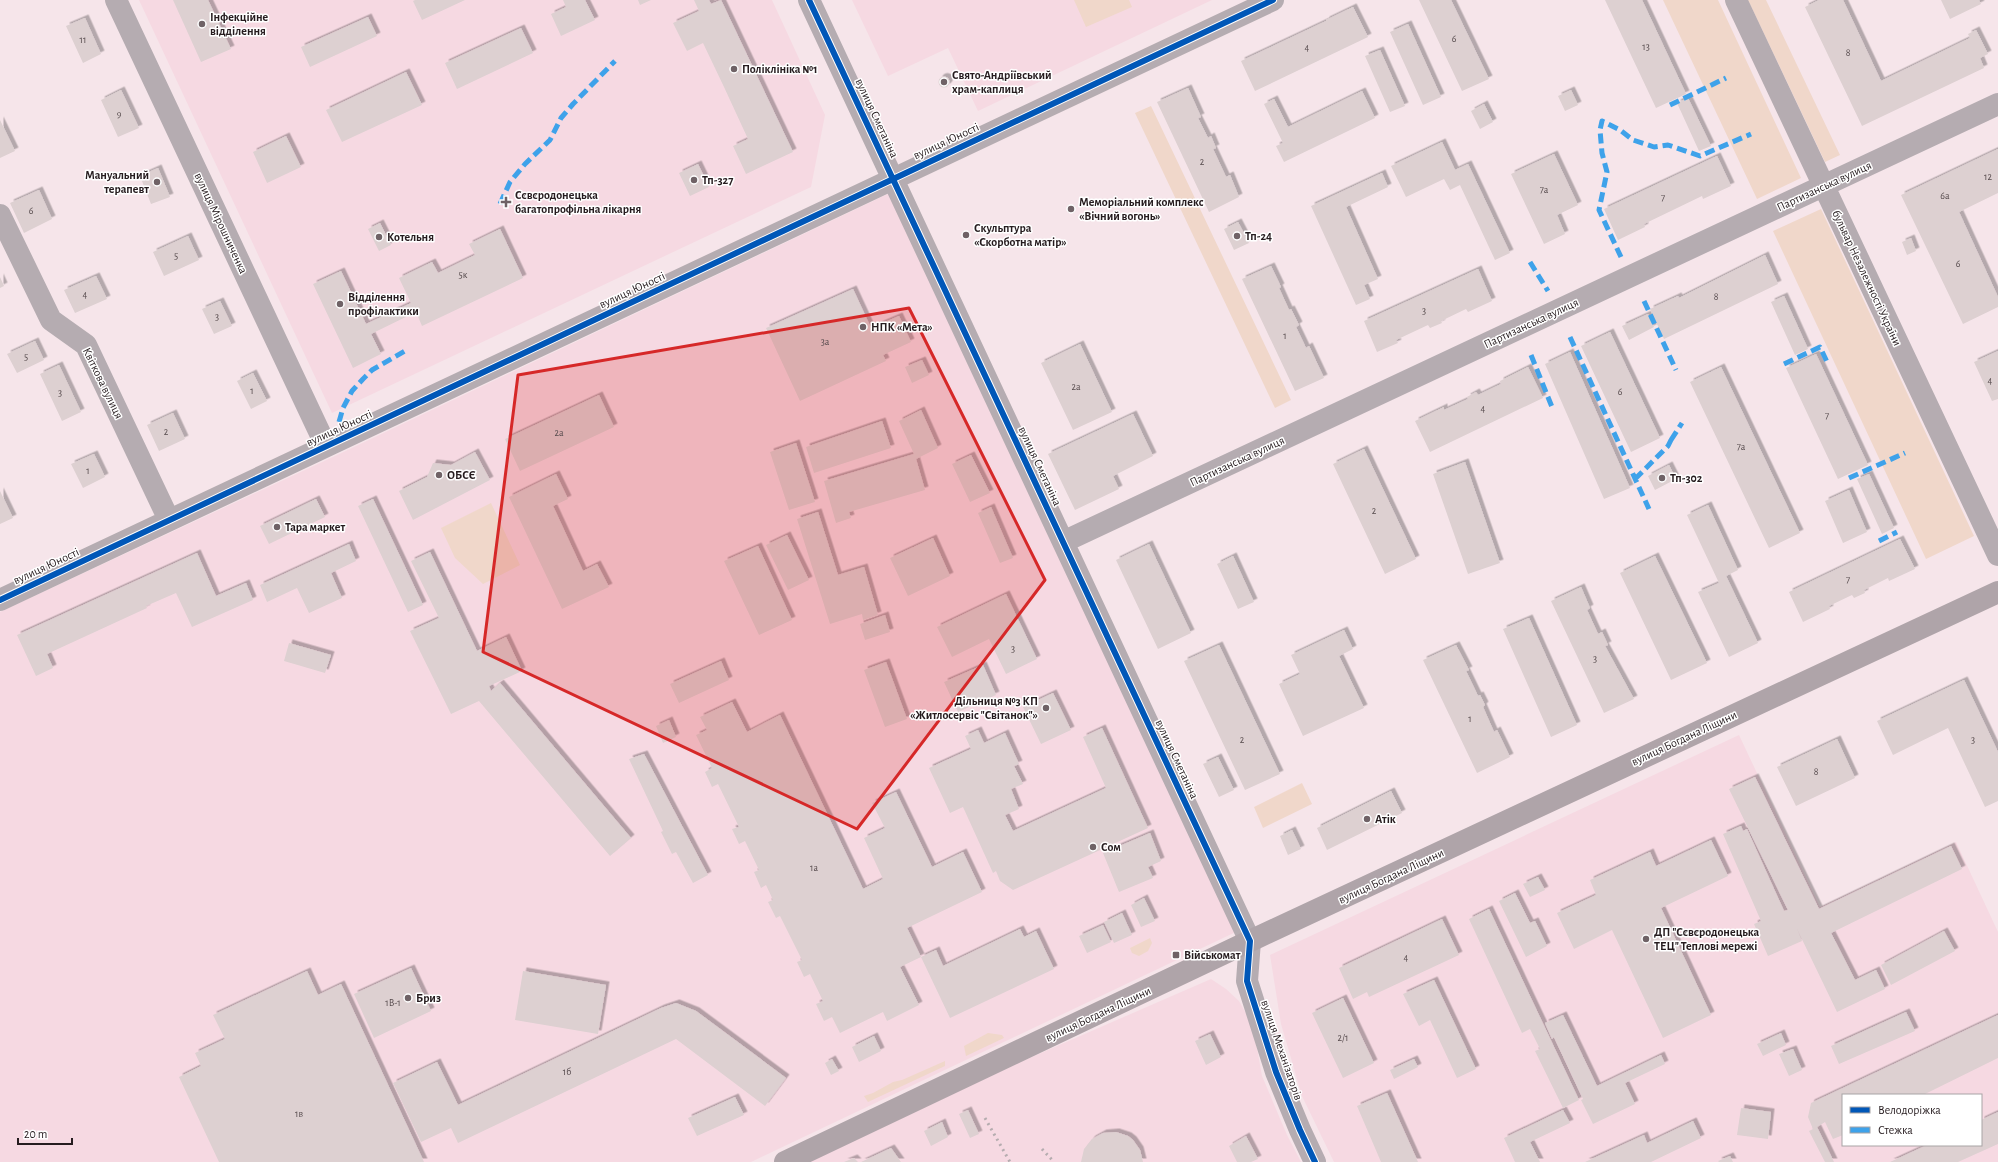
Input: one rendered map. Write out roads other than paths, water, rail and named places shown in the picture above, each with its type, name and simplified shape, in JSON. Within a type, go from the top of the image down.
[{"type":"main road","name":"вулиця Богдана Ліщини","points":[[785,1162],[1250,941],[1998,592]]},
{"type":"street","name":"вулиця Мірошниченка","points":[[116,0],[326,446]]},
{"type":"street","name":"вулиця Сметаніна","points":[[809,0],[1250,941]]},
{"type":"street","name":"вулиця Юності","points":[[1,598],[1273,0]]},
{"type":"street","name":"бульвар Незалежності України","points":[[1736,0],[1998,555]]},
{"type":"street","name":"Партизанська вулиця","points":[[1063,542],[1998,104]]},
{"type":"street","name":"Квіткова вулиця","points":[[0,215],[51,320],[86,345],[169,520]]},
{"type":"street","name":"вулиця Механізаторів","points":[[1250,941],[1247,981],[1276,1072],[1315,1162]]},
{"type":"railway","points":[[985,1118],[1010,1162]]},
{"type":"railway","points":[[1042,1149],[1054,1162]]},
{"type":"place","name":"Інфекційне відділення","points":[[202,24]]},
{"type":"place","name":"Поліклініка №1","points":[[734,69]]},
{"type":"place","name":"Свято-Андріївський храм-каплиця","points":[[944,82]]},
{"type":"place","name":"Тп-327","points":[[694,180]]},
{"type":"place","name":"Мануальний терапевт","points":[[157,182]]},
{"type":"place","name":"Сєвєродонецька багатопрофільна лікарня","points":[[506,202]]},
{"type":"place","name":"Меморіальний комплекс «Вічний вогонь»","points":[[1071,209]]},
{"type":"place","name":"Скульптура «Скорботна матір»","points":[[966,235]]},
{"type":"place","name":"Тп-24","points":[[1237,236]]},
{"type":"place","name":"Котельня","points":[[379,237]]},
{"type":"place","name":"Відділення профілактики","points":[[340,304]]},
{"type":"place","name":"НПК «Мета»","points":[[863,327]]},
{"type":"place","name":"ОБСЄ","points":[[439,475]]},
{"type":"place","name":"Тп-302","points":[[1662,478]]},
{"type":"place","name":"Тара маркет","points":[[277,527]]},
{"type":"place","name":"Дільниця №3 КП «Житлосервіс \"Світанок\"»","points":[[1046,708]]},
{"type":"place","name":"Атік","points":[[1367,819]]},
{"type":"place","name":"Сом","points":[[1093,847]]},
{"type":"place","name":"ДП \"Сєвєродонецька ТЕЦ\" Теплові мережі","points":[[1646,939]]},
{"type":"place","name":"Військомат","points":[[1176,955]]},
{"type":"place","name":"Бриз","points":[[408,998]]}]
